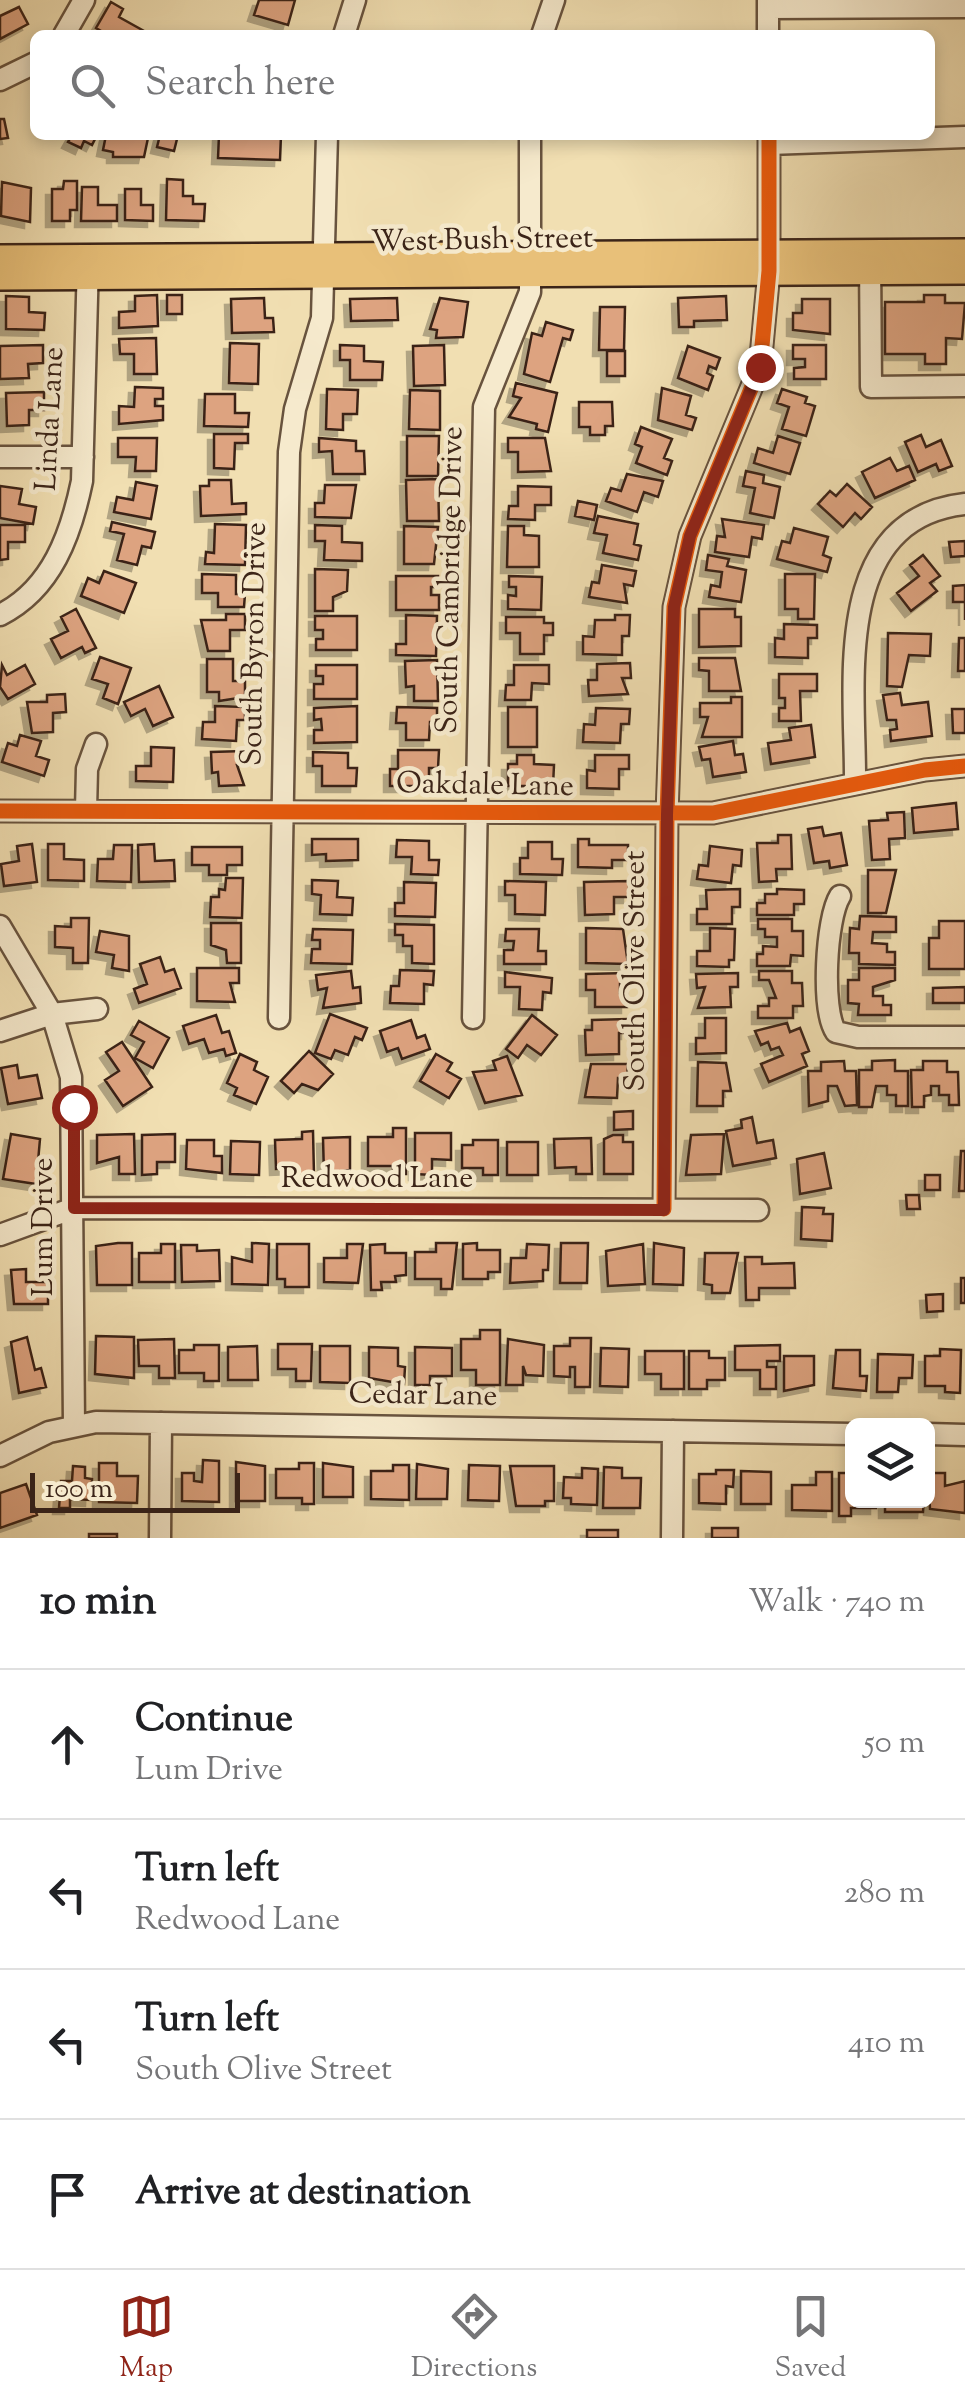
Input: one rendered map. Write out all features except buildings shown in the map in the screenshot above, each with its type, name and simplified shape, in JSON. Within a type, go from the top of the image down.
[{"type":"main road","name":"West Bush Street","points":[[870,262],[965,252]]},
{"type":"main road","name":"West Bush Street","points":[[0,258],[88,268]]},
{"type":"main road","name":"West Bush Street","points":[[0,277],[88,268],[532,263],[870,262],[965,271]]},
{"type":"street","points":[[67,30],[84,0]]},
{"type":"street","points":[[346,30],[355,0]]},
{"type":"street","points":[[544,30],[554,0]]},
{"type":"street","points":[[768,30],[768,4],[965,7]]},
{"type":"street","points":[[0,80],[30,65]]},
{"type":"street","points":[[935,137],[965,136]]},
{"type":"street","name":"South Byron Drive","points":[[279,1018],[290,434],[319,338],[326,266],[327,140]]},
{"type":"street","name":"South Cambridge Drive","points":[[473,1018],[484,408],[493,375],[526,312],[532,263],[530,140]]},
{"type":"street","name":"South Olive Street","points":[[664,1210],[667,815],[674,607],[680,569],[760,367],[769,262],[768,140]]},
{"type":"street","points":[[870,262],[871,387],[965,386]]},
{"type":"street","name":"Linda Lane","points":[[0,615],[34,590],[63,546],[82,481],[88,268]]},
{"type":"street","points":[[0,457],[83,457]]},
{"type":"street","points":[[856,783],[856,623],[866,580],[885,548],[911,524],[949,506],[965,504]]},
{"type":"street","points":[[86,810],[87,769],[96,744]]},
{"type":"street","name":"Oakdale Lane","points":[[0,811],[713,813],[856,783],[965,766]]},
{"type":"street","points":[[840,896],[831,914],[829,963],[828,1016],[836,1032],[858,1037],[965,1037]]},
{"type":"street","name":"Lum Drive","points":[[0,926],[52,1014],[71,1077],[74,1425]]},
{"type":"street","points":[[0,1031],[52,1014],[96,1008]]},
{"type":"street","name":"Redwood Lane","points":[[0,1235],[74,1208],[758,1210]]},
{"type":"street","points":[[160,1538],[161,1423]]},
{"type":"street","name":"Cedar Lane","points":[[0,1456],[74,1425],[161,1423],[845,1434]]},
{"type":"street","points":[[672,1538],[674,1432]]},
{"type":"street","points":[[935,1434],[965,1435]]},
{"type":"cycle path","points":[[664,1209],[667,815],[674,607],[690,536],[760,367],[769,271],[769,140]]},
{"type":"cycle path","points":[[0,811],[713,813],[925,770],[965,766]]},
{"type":"route","points":[[74,1107],[74,1208],[664,1210],[667,815],[674,607],[690,536],[760,367]]}]
